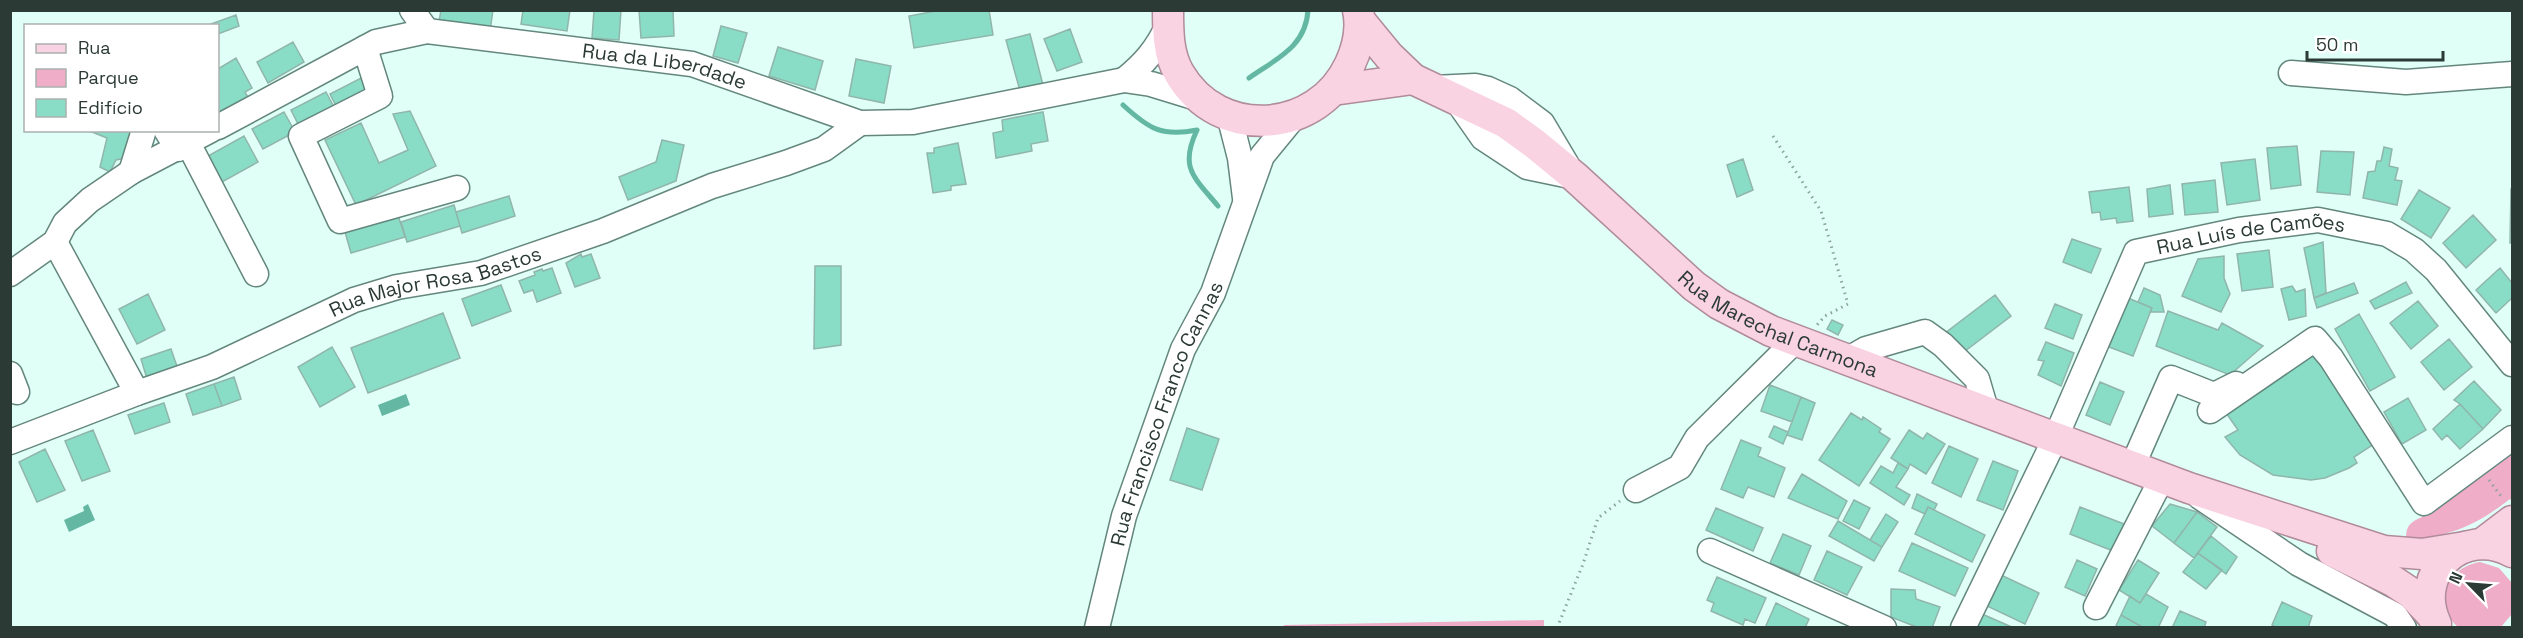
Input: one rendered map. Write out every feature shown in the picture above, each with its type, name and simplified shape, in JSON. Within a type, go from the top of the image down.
[{"type":"main road","name":"Rua Marechal Carmona","points":[[1360,16],[1389,56],[1434,88],[1506,123],[1575,177],[1694,286],[1719,304],[1771,330],[2132,467],[2384,551],[2422,554],[2474,545]]},
{"type":"main road","points":[[1168,18],[1168,42],[1179,73],[1200,99],[1229,116],[1261,122],[1294,117],[1321,102],[1334,90],[1343,80],[1356,51],[1360,16]]},
{"type":"main road","points":[[1334,90],[1434,88]]},
{"type":"main road","name":"Rua Marechal Carmona","points":[[2186,486],[2366,566],[2410,593],[2434,621]]},
{"type":"main road","points":[[2434,621],[2430,589],[2439,566],[2451,554],[2474,545],[2509,513]]},
{"type":"main road","points":[[2474,545],[2498,545],[2512,552]]},
{"type":"street","points":[[412,10],[428,31]]},
{"type":"street","points":[[1124,80],[1158,46],[1168,18]]},
{"type":"street","name":"Rua da Liberdade","points":[[219,126],[376,42],[428,31],[692,64],[860,123],[913,122],[1124,80],[1151,84],[1200,99]]},
{"type":"street","points":[[365,48],[381,96],[301,136],[340,221],[457,188]]},
{"type":"street","points":[[2291,73],[2406,82],[2512,74]]},
{"type":"street","name":"Rua Francisco Franco Cannas","points":[[1229,116],[1239,158],[1245,201]]},
{"type":"street","name":"Rua Francisco Franco Cannas","points":[[1097,627],[1128,505],[1183,349],[1213,293],[1263,156],[1294,117]]},
{"type":"street","name":"Rua Major Rosa Bastos","points":[[11,441],[212,367],[354,300],[397,287],[482,273],[603,231],[712,186],[786,164],[824,149],[860,123]]},
{"type":"street","points":[[131,172],[143,132]]},
{"type":"street","points":[[10,274],[55,242],[65,223],[90,200],[177,141],[205,132]]},
{"type":"street","points":[[177,141],[256,274]]},
{"type":"street","name":"Rua Luís de Camões","points":[[2055,439],[2136,252],[2239,230],[2318,220],[2387,234],[2415,250],[2436,270],[2512,364]]},
{"type":"street","points":[[55,242],[138,393]]},
{"type":"street","points":[[1847,360],[1866,350],[1925,332],[1943,345],[1977,379],[1987,413]]},
{"type":"street","points":[[2132,467],[2171,378],[2214,395],[2250,375],[2301,336],[2315,339],[2331,358],[2424,503],[2512,438]]},
{"type":"street","points":[[2210,411],[2315,339]]},
{"type":"street","points":[[1636,490],[1680,467],[1697,438],[1800,341]]},
{"type":"street","points":[[1963,627],[2055,439]]},
{"type":"street","points":[[2096,606],[2186,486]]},
{"type":"street","name":"Rua Marechal Carmona","points":[[2186,486],[2208,504],[2299,564],[2395,615],[2404,627]]},
{"type":"street","points":[[1710,551],[1884,627]]},
{"type":"path","points":[[1773,136],[1821,211],[1848,304],[1825,316],[1800,341]]},
{"type":"path","points":[[2478,463],[2509,513]]},
{"type":"path","points":[[1557,627],[1583,564],[1598,518],[1636,490]]},
{"type":"green space","points":[[2512,449],[2512,501],[2510,499],[2486,516],[2452,532],[2410,541],[2406,538],[2408,527],[2412,522],[2422,517]]},
{"type":"green space","points":[[2480,562],[2499,568],[2512,583],[2512,614],[2501,627],[2458,627],[2445,608],[2446,588],[2458,571]]},
{"type":"green space","points":[[1544,620],[1544,628],[1283,627],[1284,625]]},
{"type":"shaded area","points":[[406,394],[410,405],[382,416],[378,405]]},
{"type":"shaded area","points":[[88,504],[95,520],[69,532],[64,520],[84,511],[83,507]]},
{"type":"building","points":[[441,10],[493,10],[490,31],[439,22]]},
{"type":"building","points":[[523,10],[570,10],[567,31],[521,24]]},
{"type":"building","points":[[594,10],[621,10],[619,40],[592,38]]},
{"type":"building","points":[[639,10],[673,10],[674,36],[641,38]]},
{"type":"building","points":[[941,10],[989,10],[993,35],[914,48],[909,16]]},
{"type":"building","points":[[236,15],[239,26],[219,34],[219,24],[211,24]]},
{"type":"building","points":[[721,26],[747,33],[738,63],[713,56]]},
{"type":"building","points":[[1070,29],[1082,62],[1057,71],[1044,39]]},
{"type":"building","points":[[1030,34],[1043,85],[1020,91],[1006,40]]},
{"type":"building","points":[[293,42],[304,62],[268,83],[257,62]]},
{"type":"building","points":[[778,47],[823,61],[815,90],[769,76]]},
{"type":"building","points":[[236,58],[252,88],[245,92],[249,99],[219,115],[219,68]]},
{"type":"building","points":[[856,59],[891,66],[884,103],[849,96]]},
{"type":"building","points":[[365,76],[374,95],[339,112],[330,94]]},
{"type":"building","points":[[326,92],[336,111],[301,130],[291,110]]},
{"type":"building","points":[[410,111],[436,166],[356,205],[325,140],[361,123],[379,163],[408,150],[393,114]]},
{"type":"building","points":[[284,112],[295,132],[263,149],[252,129]]},
{"type":"building","points":[[1043,112],[1048,141],[1031,144],[1032,151],[996,158],[993,133],[1003,131],[1002,120]]},
{"type":"building","points":[[92,132],[132,132],[125,158],[116,160],[110,172],[100,167],[107,138]]},
{"type":"building","points":[[244,136],[258,162],[222,182],[208,156]]},
{"type":"building","points":[[662,140],[684,145],[676,181],[628,200],[619,177],[656,162]]},
{"type":"building","points":[[958,143],[966,184],[951,186],[951,190],[933,193],[927,153],[934,153],[934,148]]},
{"type":"building","points":[[2297,146],[2301,185],[2271,189],[2267,148]]},
{"type":"building","points":[[2384,147],[2392,149],[2389,166],[2398,168],[2395,180],[2402,181],[2397,205],[2363,198],[2368,172],[2375,171],[2377,161],[2381,161]]},
{"type":"building","points":[[2321,151],[2354,152],[2350,195],[2317,192]]},
{"type":"building","points":[[1743,159],[1753,190],[1737,197],[1727,165]]},
{"type":"building","points":[[2255,159],[2260,200],[2227,205],[2221,163]]},
{"type":"building","points":[[2215,180],[2218,212],[2185,215],[2182,184]]},
{"type":"building","points":[[2170,185],[2173,214],[2149,217],[2147,189]]},
{"type":"building","points":[[2129,187],[2133,221],[2117,223],[2116,218],[2101,220],[2100,212],[2092,213],[2089,192]]},
{"type":"building","points":[[2511,189],[2512,243],[2510,243]]},
{"type":"building","points":[[2419,190],[2450,208],[2431,238],[2401,219]]},
{"type":"building","points":[[509,196],[515,216],[462,233],[456,212]]},
{"type":"building","points":[[454,205],[460,226],[407,242],[401,222]]},
{"type":"building","points":[[398,215],[405,237],[351,253],[345,232]]},
{"type":"building","points":[[2473,215],[2496,240],[2466,268],[2443,243]]},
{"type":"building","points":[[2072,239],[2101,249],[2091,273],[2063,262]]},
{"type":"building","points":[[2323,242],[2326,293],[2314,298],[2304,248]]},
{"type":"building","points":[[2269,250],[2273,287],[2242,291],[2237,254]]},
{"type":"building","points":[[581,254],[582,257],[591,254],[600,278],[575,287],[566,263]]},
{"type":"building","points":[[2224,256],[2224,278],[2230,294],[2221,312],[2182,296],[2198,259]]},
{"type":"building","points":[[815,266],[841,266],[841,345],[814,349]]},
{"type":"building","points":[[552,268],[561,293],[537,302],[533,290],[524,293],[519,281],[535,275],[534,272]]},
{"type":"building","points":[[2500,268],[2512,283],[2512,298],[2496,313],[2476,290]]},
{"type":"building","points":[[2406,282],[2412,293],[2375,309],[2370,301]]},
{"type":"building","points":[[2354,283],[2358,293],[2317,308],[2314,298]]},
{"type":"building","points":[[501,285],[511,311],[472,326],[462,299]]},
{"type":"building","points":[[2292,286],[2296,292],[2305,289],[2306,316],[2289,320],[2281,289]]},
{"type":"building","points":[[2144,288],[2160,295],[2164,312],[2150,312],[2152,308],[2138,302]]},
{"type":"building","points":[[148,294],[165,330],[137,344],[119,309]]},
{"type":"building","points":[[1995,295],[2011,316],[1952,361],[1936,340]]},
{"type":"building","points":[[2128,298],[2152,308],[2133,356],[2109,347]]},
{"type":"building","points":[[2418,301],[2438,326],[2411,349],[2390,323]]},
{"type":"building","points":[[2055,304],[2082,315],[2073,339],[2045,328]]},
{"type":"building","points":[[2168,311],[2218,330],[2222,323],[2263,346],[2230,375],[2156,346]]},
{"type":"building","points":[[443,313],[460,358],[368,393],[351,348]]},
{"type":"building","points":[[2359,314],[2395,377],[2370,391],[2335,329]]},
{"type":"building","points":[[1832,320],[1843,325],[1838,335],[1827,329]]},
{"type":"building","points":[[2449,339],[2472,367],[2444,390],[2421,362]]},
{"type":"building","points":[[2046,342],[2074,353],[2061,386],[2038,375],[2044,361],[2038,360]]},
{"type":"building","points":[[332,347],[355,387],[320,407],[298,367]]},
{"type":"building","points":[[171,349],[179,372],[148,382],[141,359]]},
{"type":"building","points":[[2304,355],[2315,356],[2374,444],[2354,457],[2357,463],[2349,468],[2325,478],[2311,480],[2273,475],[2240,455],[2225,437],[2238,430],[2222,407]]},
{"type":"building","points":[[234,377],[241,399],[222,406],[214,384]]},
{"type":"building","points":[[2474,381],[2501,410],[2483,429],[2454,400]]},
{"type":"building","points":[[2100,382],[2124,392],[2110,425],[2086,415]]},
{"type":"building","points":[[214,384],[222,406],[193,415],[186,394]]},
{"type":"building","points":[[1770,385],[1801,397],[1792,422],[1761,411]]},
{"type":"building","points":[[1801,397],[1815,403],[1802,440],[1787,435]]},
{"type":"building","points":[[2408,398],[2426,430],[2402,444],[2384,412]]},
{"type":"building","points":[[164,403],[170,422],[135,434],[128,415]]},
{"type":"building","points":[[2460,404],[2483,429],[2460,449],[2447,435],[2442,440],[2433,429]]},
{"type":"building","points":[[1851,413],[1862,420],[1863,417],[1881,429],[1879,432],[1890,439],[1859,486],[1819,460]]},
{"type":"building","points":[[1774,426],[1788,432],[1783,444],[1769,437]]},
{"type":"building","points":[[1187,428],[1219,439],[1202,490],[1170,480]]},
{"type":"building","points":[[93,430],[110,471],[82,481],[65,441]]},
{"type":"building","points":[[1909,430],[1923,439],[1927,433],[1945,444],[1926,474],[1910,464],[1908,469],[1891,458]]},
{"type":"building","points":[[1741,440],[1761,448],[1758,456],[1785,468],[1774,497],[1748,487],[1743,498],[1721,489]]},
{"type":"building","points":[[1949,446],[1978,459],[1961,497],[1932,483]]},
{"type":"building","points":[[45,449],[65,490],[37,502],[19,462]]},
{"type":"building","points":[[1993,461],[2018,471],[2003,510],[1977,500]]},
{"type":"building","points":[[1898,463],[1908,469],[1896,487],[1910,495],[1904,505],[1870,483],[1881,466],[1893,473]]},
{"type":"building","points":[[1802,474],[1847,501],[1838,519],[1788,498]]},
{"type":"building","points":[[1917,494],[1937,504],[1934,510],[1928,507],[1925,514],[1912,508]]},
{"type":"building","points":[[1854,500],[1870,508],[1859,529],[1843,521]]},
{"type":"building","points":[[2170,504],[2197,512],[2174,543],[2152,526]]},
{"type":"building","points":[[1928,507],[1985,535],[1972,562],[1915,534]]},
{"type":"building","points":[[2080,507],[2124,524],[2113,551],[2070,534]]},
{"type":"building","points":[[1716,508],[1763,528],[1753,551],[1706,530]]},
{"type":"building","points":[[2197,512],[2217,527],[2194,558],[2174,543]]},
{"type":"building","points":[[1886,514],[1898,522],[1882,547],[1870,540]]},
{"type":"building","points":[[1838,521],[1882,547],[1874,561],[1829,536]]},
{"type":"building","points":[[1783,534],[1811,546],[1799,575],[1770,563]]},
{"type":"building","points":[[2211,536],[2237,557],[2226,574],[2198,553]]},
{"type":"building","points":[[1912,543],[1968,568],[1955,596],[1899,571]]},
{"type":"building","points":[[1827,551],[1862,567],[1847,595],[1814,580]]},
{"type":"building","points":[[2198,553],[2222,570],[2206,589],[2183,572]]},
{"type":"building","points":[[2077,560],[2097,569],[2085,596],[2065,587]]},
{"type":"building","points":[[2138,560],[2159,573],[2140,603],[2119,590]]},
{"type":"building","points":[[2001,575],[2039,593],[2025,624],[1987,606]]},
{"type":"building","points":[[1717,577],[1766,598],[1755,623],[1745,619],[1743,625],[1711,611],[1714,603],[1707,600]]},
{"type":"building","points":[[1891,589],[1915,590],[1916,599],[1940,607],[1932,628],[1919,628],[1891,617]]},
{"type":"building","points":[[2146,594],[2168,607],[2158,628],[2144,628],[2121,615],[2130,596],[2140,603]]},
{"type":"building","points":[[2282,602],[2312,616],[2308,628],[2277,628],[2272,625]]},
{"type":"building","points":[[1776,603],[1809,619],[1805,628],[1765,628]]},
{"type":"building","points":[[2180,611],[2206,622],[2204,628],[2172,628]]},
{"type":"building","points":[[1982,614],[2014,628],[1976,628]]},
{"type":"building","points":[[2121,615],[2144,628],[2115,628]]},
{"type":"waterway","points":[[1249,78],[1279,58],[1296,43],[1302,34],[1308,10]]},
{"type":"waterway","points":[[1123,105],[1141,120],[1157,129],[1174,132],[1197,130]]},
{"type":"waterway","points":[[1197,130],[1189,154],[1189,163],[1196,179],[1218,206]]}]
